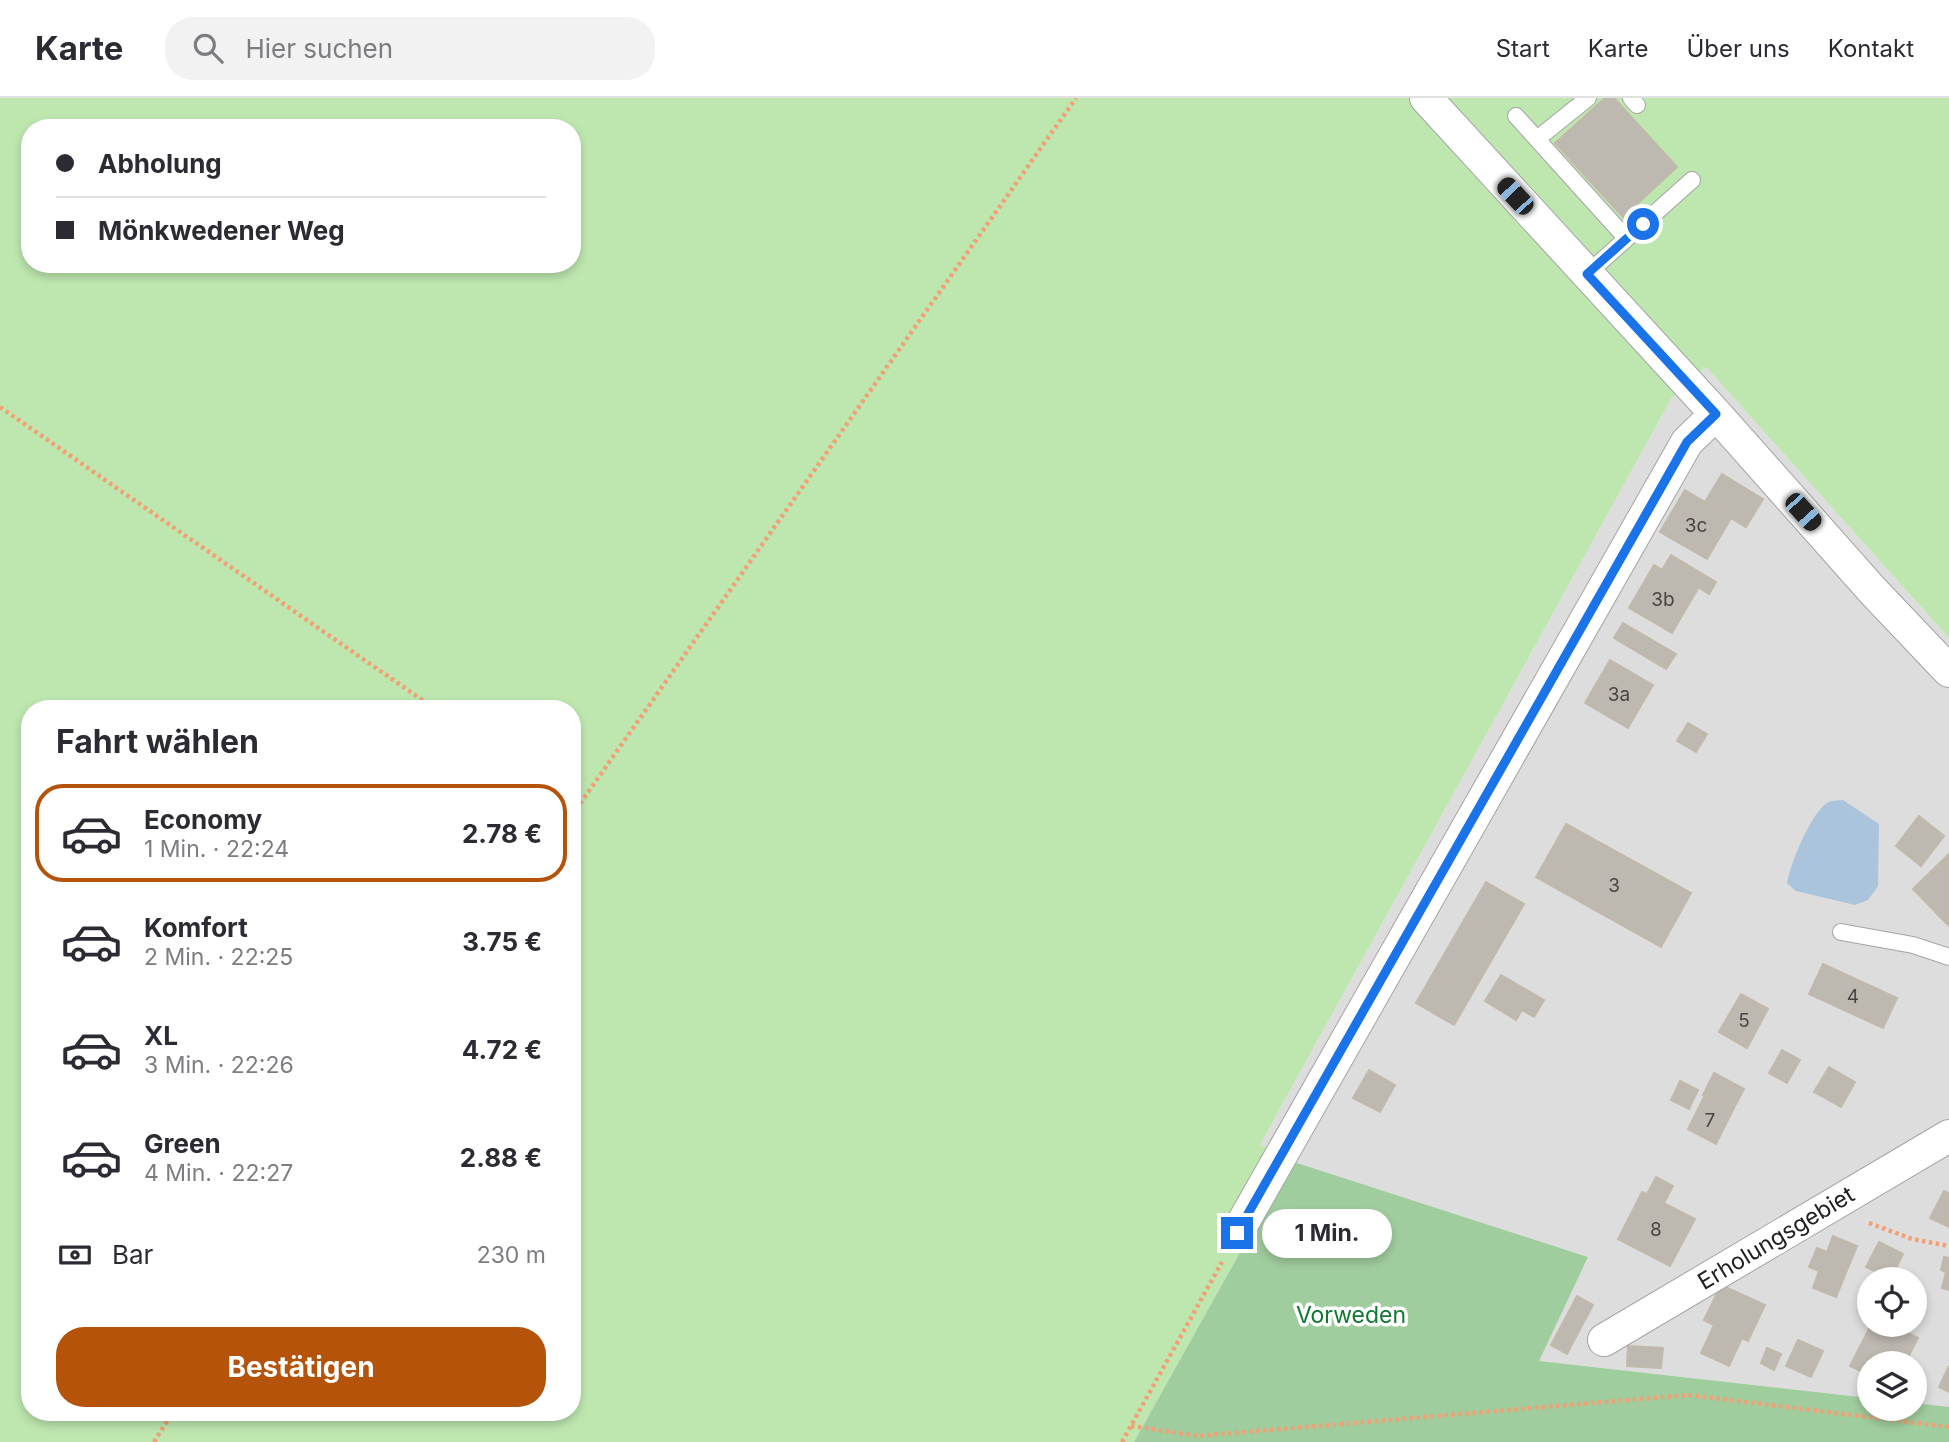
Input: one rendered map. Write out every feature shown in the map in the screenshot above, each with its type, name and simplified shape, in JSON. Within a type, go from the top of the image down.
[{"type":"street","points":[[1426,98],[1716,414],[1873,591],[1949,671]]},
{"type":"street","points":[[1237,1233],[1687,442],[1716,414]]},
{"type":"street","name":"Erholungsgebiet","points":[[1604,1340],[1949,1136]]},
{"type":"lane","points":[[1537,139],[1588,98]]},
{"type":"lane","points":[[1516,116],[1626,238]]},
{"type":"lane","points":[[1587,274],[1692,180]]},
{"type":"lane","points":[[1841,932],[1913,945],[1949,957]]},
{"type":"path","points":[[581,803],[1076,98]]},
{"type":"path","points":[[0,407],[422,700]]},
{"type":"path","points":[[1826,1207],[1912,1239],[1949,1247]]},
{"type":"path","points":[[1122,1442],[1237,1233]]},
{"type":"path","points":[[1131,1426],[1197,1439],[1688,1395],[1949,1427]]},
{"type":"path","points":[[154,1442],[167,1421]]},
{"type":"shaded area","points":[[1706,367],[1949,638],[1949,1407],[1927,1404],[1927,1351],[1857,1351],[1857,1397],[1538,1361],[1588,1257],[1291,1161],[1260,1145],[1671,399]]},
{"type":"green space","points":[[0,98],[1949,98],[1949,638],[1706,367],[1671,399],[1260,1145],[1291,1161],[1134,1442],[0,1442]]},
{"type":"green space","name":"Vorweden","points":[[1291,1161],[1588,1257],[1539,1361],[1857,1397],[1857,1421],[1927,1421],[1927,1404],[1949,1407],[1949,1442],[1134,1442]]},
{"type":"water","points":[[1843,800],[1879,824],[1878,886],[1868,900],[1855,905],[1796,891],[1787,883],[1797,852],[1814,817],[1829,802]]},
{"type":"building","points":[[1605,98],[1614,98],[1677,167],[1623,217],[1555,143]]},
{"type":"building","points":[[1722,474],[1763,499],[1746,527],[1705,502]]},
{"type":"building","points":[[1685,490],[1731,518],[1707,559],[1660,532]]},
{"type":"building","points":[[1671,555],[1716,582],[1709,594],[1662,570]]},
{"type":"building","points":[[1654,565],[1697,590],[1672,633],[1629,608]]},
{"type":"building","points":[[1623,623],[1676,654],[1666,669],[1614,638]]},
{"type":"building","points":[[1610,660],[1653,685],[1628,728],[1585,703]]},
{"type":"building","points":[[1688,723],[1707,734],[1696,752],[1677,741]]},
{"type":"building","points":[[1919,816],[1944,836],[1921,866],[1896,846]]},
{"type":"building","points":[[1566,824],[1691,893],[1661,947],[1536,877]]},
{"type":"building","points":[[1949,854],[1949,926],[1913,889]]},
{"type":"building","points":[[1486,882],[1524,904],[1454,1025],[1416,1003]]},
{"type":"building","points":[[1823,964],[1897,998],[1883,1028],[1809,994]]},
{"type":"building","points":[[1501,975],[1544,1000],[1534,1017],[1522,1010],[1516,1020],[1485,1001]]},
{"type":"building","points":[[1741,994],[1768,1009],[1747,1048],[1719,1032]]},
{"type":"building","points":[[1782,1050],[1800,1060],[1787,1083],[1769,1073]]},
{"type":"building","points":[[1829,1067],[1855,1082],[1841,1107],[1814,1092]]},
{"type":"building","points":[[1369,1070],[1395,1085],[1380,1112],[1353,1098]]},
{"type":"building","points":[[1714,1073],[1744,1089],[1733,1110],[1703,1095]]},
{"type":"building","points":[[1680,1081],[1698,1090],[1689,1109],[1671,1100]]},
{"type":"building","points":[[1705,1095],[1733,1110],[1716,1144],[1688,1129]]},
{"type":"building","points":[[1656,1177],[1673,1186],[1664,1203],[1647,1194]]},
{"type":"building","points":[[1944,1191],[1949,1193],[1949,1227],[1930,1218]]},
{"type":"building","points":[[1642,1192],[1695,1219],[1670,1266],[1618,1239]]},
{"type":"building","points":[[1833,1236],[1857,1246],[1836,1297],[1813,1288],[1819,1271],[1809,1267],[1817,1248],[1827,1252]]},
{"type":"building","points":[[1879,1242],[1903,1254],[1897,1267],[1866,1267]]},
{"type":"building","points":[[1944,1257],[1949,1258],[1949,1290],[1942,1288],[1946,1272],[1941,1270]]},
{"type":"building","points":[[1721,1285],[1765,1305],[1748,1341],[1742,1338],[1729,1366],[1701,1353],[1714,1325],[1704,1320]]},
{"type":"building","points":[[1577,1296],[1593,1305],[1567,1354],[1551,1345]]},
{"type":"building","points":[[1865,1337],[1918,1338],[1911,1351],[1858,1351]]},
{"type":"building","points":[[1798,1340],[1823,1351],[1811,1377],[1786,1366]]},
{"type":"building","points":[[1628,1346],[1663,1348],[1661,1368],[1627,1366]]},
{"type":"building","points":[[1767,1348],[1781,1354],[1774,1370],[1761,1363]]},
{"type":"building","points":[[1857,1352],[1857,1369],[1850,1366]]},
{"type":"building","points":[[1949,1366],[1949,1392],[1939,1387]]},
{"type":"route","points":[[1237,1233],[1687,442],[1716,414],[1587,274],[1643,224]]}]
